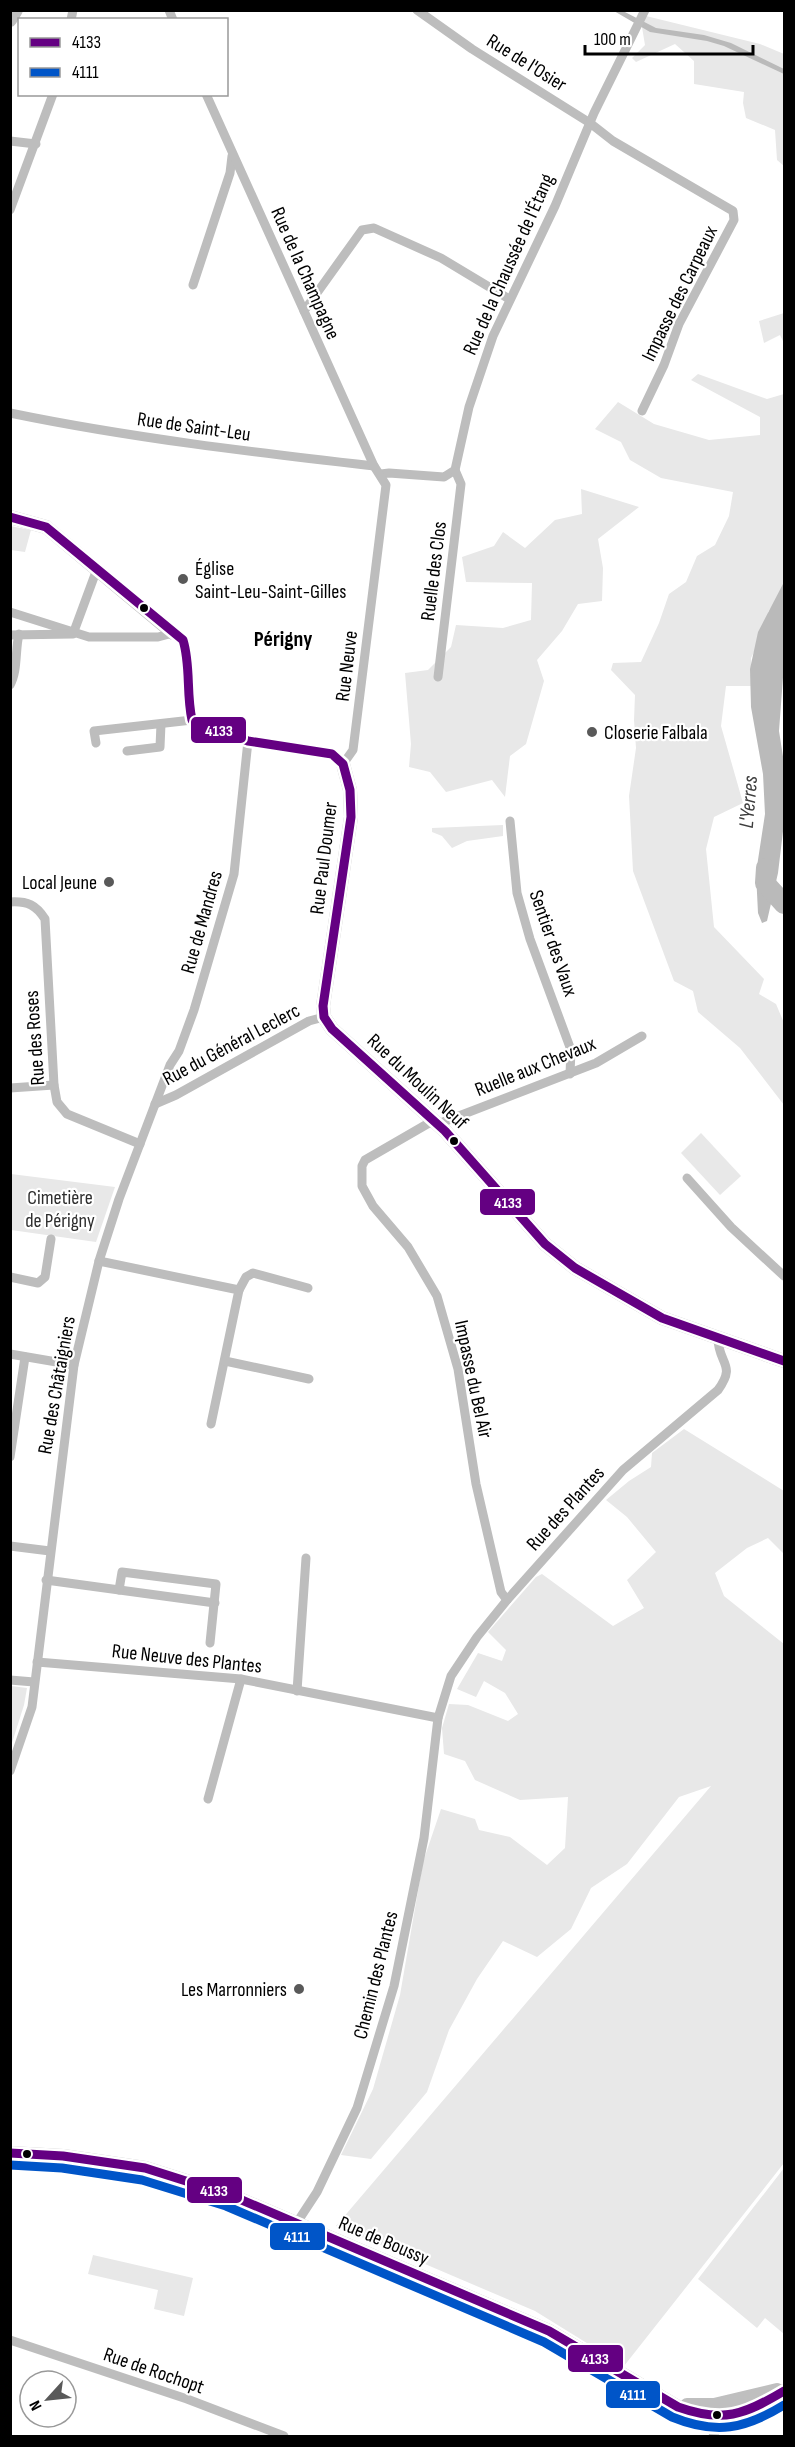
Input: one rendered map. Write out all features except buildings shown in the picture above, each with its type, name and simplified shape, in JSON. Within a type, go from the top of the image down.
[{"type":"street","points":[[10,20],[16,10]]},
{"type":"street","name":"Rue de l'Osier","points":[[417,10],[472,49],[590,123]]},
{"type":"street","name":"Rue de la Chaussée de l'Étang","points":[[455,470],[478,374],[509,299],[555,206],[590,123],[645,10]]},
{"type":"street","points":[[10,210],[52,96]]},
{"type":"street","name":"Rue de la Champagne","points":[[207,96],[374,466]]},
{"type":"street","name":"Impasse des Carpeaux","points":[[590,123],[613,141],[733,211],[734,220],[679,324],[664,365],[642,411]]},
{"type":"street","points":[[10,141],[36,144]]},
{"type":"street","points":[[193,285],[230,173],[232,154]]},
{"type":"street","points":[[304,311],[362,230],[374,228],[441,258],[509,299]]},
{"type":"street","name":"Rue de Saint-Leu","points":[[10,413],[84,428],[204,446],[374,466]]},
{"type":"street","points":[[374,466],[381,474],[444,477],[455,470]]},
{"type":"street","name":"Ruelle des Clos","points":[[438,677],[461,484],[455,470]]},
{"type":"street","name":"Rue Neuve","points":[[343,764],[353,750],[386,485],[381,474]]},
{"type":"street","points":[[10,517],[46,527],[183,640],[186,650],[188,708],[192,720]]},
{"type":"street","points":[[10,685],[13,680],[15,635],[74,634],[97,569]]},
{"type":"street","points":[[10,612],[89,637],[158,637],[172,633]]},
{"type":"street","points":[[96,743],[94,731],[192,720],[248,741],[332,754],[343,764]]},
{"type":"street","points":[[127,751],[160,747],[161,724]]},
{"type":"street","name":"Rue de Mandres","points":[[155,1104],[170,1065],[179,1051],[194,1010],[234,874],[248,741]]},
{"type":"street","name":"Rue Paul Doumer","points":[[324,1017],[324,995],[346,838],[350,828],[350,790],[343,764]]},
{"type":"street","name":"Sentier des Vaux","points":[[510,821],[517,893],[530,939],[572,1050],[570,1074]]},
{"type":"street","name":"Rue des Roses","points":[[10,902],[26,901],[38,909],[45,919],[54,1085],[57,1102],[67,1114],[140,1144]]},
{"type":"street","name":"Rue du Général Leclerc","points":[[155,1104],[176,1095],[309,1021],[324,1017]]},
{"type":"street","name":"Rue du Moulin Neuf","points":[[324,1017],[332,1029],[438,1124],[545,1244],[575,1268],[662,1318],[784,1361]]},
{"type":"street","name":"Ruelle aux Chevaux","points":[[438,1124],[596,1063],[642,1036]]},
{"type":"street","points":[[10,1089],[54,1085]]},
{"type":"street","name":"Rue des Châtaigniers","points":[[34,1682],[74,1365],[99,1261],[155,1104]]},
{"type":"street","name":"Impasse du Bel Air","points":[[438,1124],[429,1123],[365,1160],[362,1166],[362,1186],[373,1206],[408,1247],[436,1296],[458,1369],[476,1484],[501,1592],[507,1600]]},
{"type":"street","points":[[687,1178],[731,1227],[784,1276]]},
{"type":"street","points":[[10,1277],[38,1283],[45,1277],[51,1239]]},
{"type":"street","points":[[99,1261],[239,1290]]},
{"type":"street","points":[[211,1425],[239,1290],[246,1276],[253,1273],[308,1288]]},
{"type":"street","name":"Rue des Plantes","points":[[438,1718],[451,1676],[477,1637],[507,1600],[623,1470],[718,1390],[727,1378],[726,1365],[718,1347],[718,1338]]},
{"type":"street","points":[[10,1354],[74,1365]]},
{"type":"street","points":[[10,1457],[25,1357]]},
{"type":"street","points":[[225,1361],[309,1379]]},
{"type":"street","points":[[12,1544],[50,1551]]},
{"type":"street","points":[[297,1691],[306,1558]]},
{"type":"street","points":[[119,1590],[122,1572],[216,1584],[210,1643]]},
{"type":"street","points":[[46,1580],[215,1603]]},
{"type":"street","name":"Rue Neuve des Plantes","points":[[37,1662],[241,1678],[438,1718]]},
{"type":"street","points":[[208,1799],[241,1678]]},
{"type":"street","points":[[10,1680],[34,1682],[32,1707],[10,1771]]},
{"type":"street","name":"Chemin des Plantes","points":[[296,2224],[317,2192],[357,2108],[394,1986],[424,1838],[438,1718]]},
{"type":"street","name":"Rue de Boussy","points":[[10,2153],[63,2156],[144,2168],[230,2194],[539,2327],[658,2393]]},
{"type":"street","name":"Rue de Rochopt","points":[[10,2340],[187,2399],[269,2434],[284,2436]]},
{"type":"street","points":[[658,2393],[689,2406],[720,2403],[784,2390]]},
{"type":"street","points":[[658,2393],[678,2407],[697,2414],[721,2418],[747,2411],[784,2390]]},
{"type":"street","points":[[713,2436],[721,2418],[720,2403]]},
{"type":"green space","points":[[646,16],[760,44],[784,54],[784,166],[777,160],[775,130],[746,118],[743,103],[744,92],[694,84],[694,61],[675,44],[636,62],[632,58],[645,45],[641,21]]},
{"type":"green space","points":[[784,313],[784,343],[780,335],[764,343],[759,321]]},
{"type":"green space","points":[[698,374],[767,399],[784,394],[784,598],[772,606],[768,612],[768,624],[751,658],[753,686],[726,686],[721,726],[743,803],[714,817],[706,849],[714,927],[764,979],[759,994],[776,1004],[784,1023],[784,1105],[740,1048],[698,1012],[693,991],[674,981],[633,871],[629,796],[636,748],[635,695],[611,670],[613,663],[641,662],[669,594],[686,582],[697,556],[715,545],[729,516],[733,492],[661,478],[630,460],[621,442],[595,429],[618,402],[654,424],[709,440],[760,435],[760,417],[691,380]]},
{"type":"green space","points":[[581,489],[639,507],[598,539],[603,568],[602,601],[578,604],[562,631],[537,660],[544,681],[526,744],[510,756],[505,797],[492,780],[446,792],[430,772],[409,767],[411,744],[405,673],[428,670],[451,647],[456,625],[503,628],[531,620],[532,583],[466,582],[462,557],[494,546],[503,532],[525,548],[555,520],[582,514]]},
{"type":"green space","points":[[10,526],[31,530],[25,552],[11,550]]},
{"type":"green space","points":[[503,825],[503,836],[467,841],[452,848],[442,836],[432,832],[432,828]]},
{"type":"green space","points":[[701,1133],[741,1176],[720,1195],[681,1153]]},
{"type":"green space","name":"Cimetière de Périgny","points":[[11,1174],[115,1187],[96,1242],[11,1230]]},
{"type":"green space","points":[[684,1429],[784,1491],[784,1554],[768,1538],[747,1548],[715,1573],[724,1596],[784,1644],[784,2163],[624,2366],[535,2311],[336,2226],[711,1786],[679,1797],[627,1864],[591,1888],[571,1929],[537,1957],[503,1941],[477,1979],[449,2030],[427,2092],[371,2159],[341,2155],[373,2089],[400,1995],[423,1862],[441,1809],[475,1819],[479,1830],[510,1837],[547,1865],[565,1848],[568,1797],[520,1800],[475,1780],[465,1761],[444,1754],[442,1728],[449,1704],[468,1705],[508,1721],[518,1714],[505,1693],[484,1681],[476,1697],[457,1689],[478,1653],[502,1661],[506,1650],[488,1632],[536,1577],[542,1574],[613,1626],[644,1608],[627,1580],[656,1552],[627,1517],[606,1500],[651,1467],[652,1453]]},
{"type":"green space","points":[[11,1686],[27,1688],[11,1746]]},
{"type":"green space","points":[[784,2168],[784,2334],[765,2318],[757,2328],[698,2279]]},
{"type":"green space","points":[[93,2255],[193,2278],[184,2316],[154,2309],[158,2290],[88,2274]]},
{"type":"shaded area","points":[[614,11],[623,11],[656,28],[704,35],[731,43],[784,69],[784,74],[724,46],[650,32]]},
{"type":"shaded area","points":[[784,582],[784,664],[779,731],[784,763],[784,823],[778,873],[767,921],[762,923],[758,913],[756,873],[765,814],[763,774],[751,707],[750,669],[758,632]]},
{"type":"waterway","name":"L'Yerres","points":[[766,868],[765,883],[784,904]]},
{"type":"transit line","name":"4133","points":[[10,517],[46,527],[183,640],[192,720],[248,741],[332,754],[343,764],[350,790],[351,817],[323,1006],[324,1017],[332,1029],[445,1131],[545,1244],[575,1268],[662,1318],[784,1361]]},
{"type":"transit line","name":"4133","points":[[10,2153],[63,2156],[145,2168],[230,2195],[549,2331],[678,2407],[694,2412],[708,2415],[733,2414],[757,2406],[784,2391]]},
{"type":"transit line","name":"4111","points":[[10,2165],[62,2168],[142,2180],[226,2206],[544,2342],[672,2417],[688,2423],[730,2427],[756,2420],[784,2405]]},
{"type":"place","name":"Église Saint-Leu-Saint-Gilles","points":[[183,579]]},
{"type":"place","name":"Closerie Falbala","points":[[592,732]]},
{"type":"place","name":"Local Jeune","points":[[109,882]]},
{"type":"place","name":"Les Marronniers","points":[[299,1989]]},
{"type":"district","name":"Périgny","points":[[283,638]]}]
